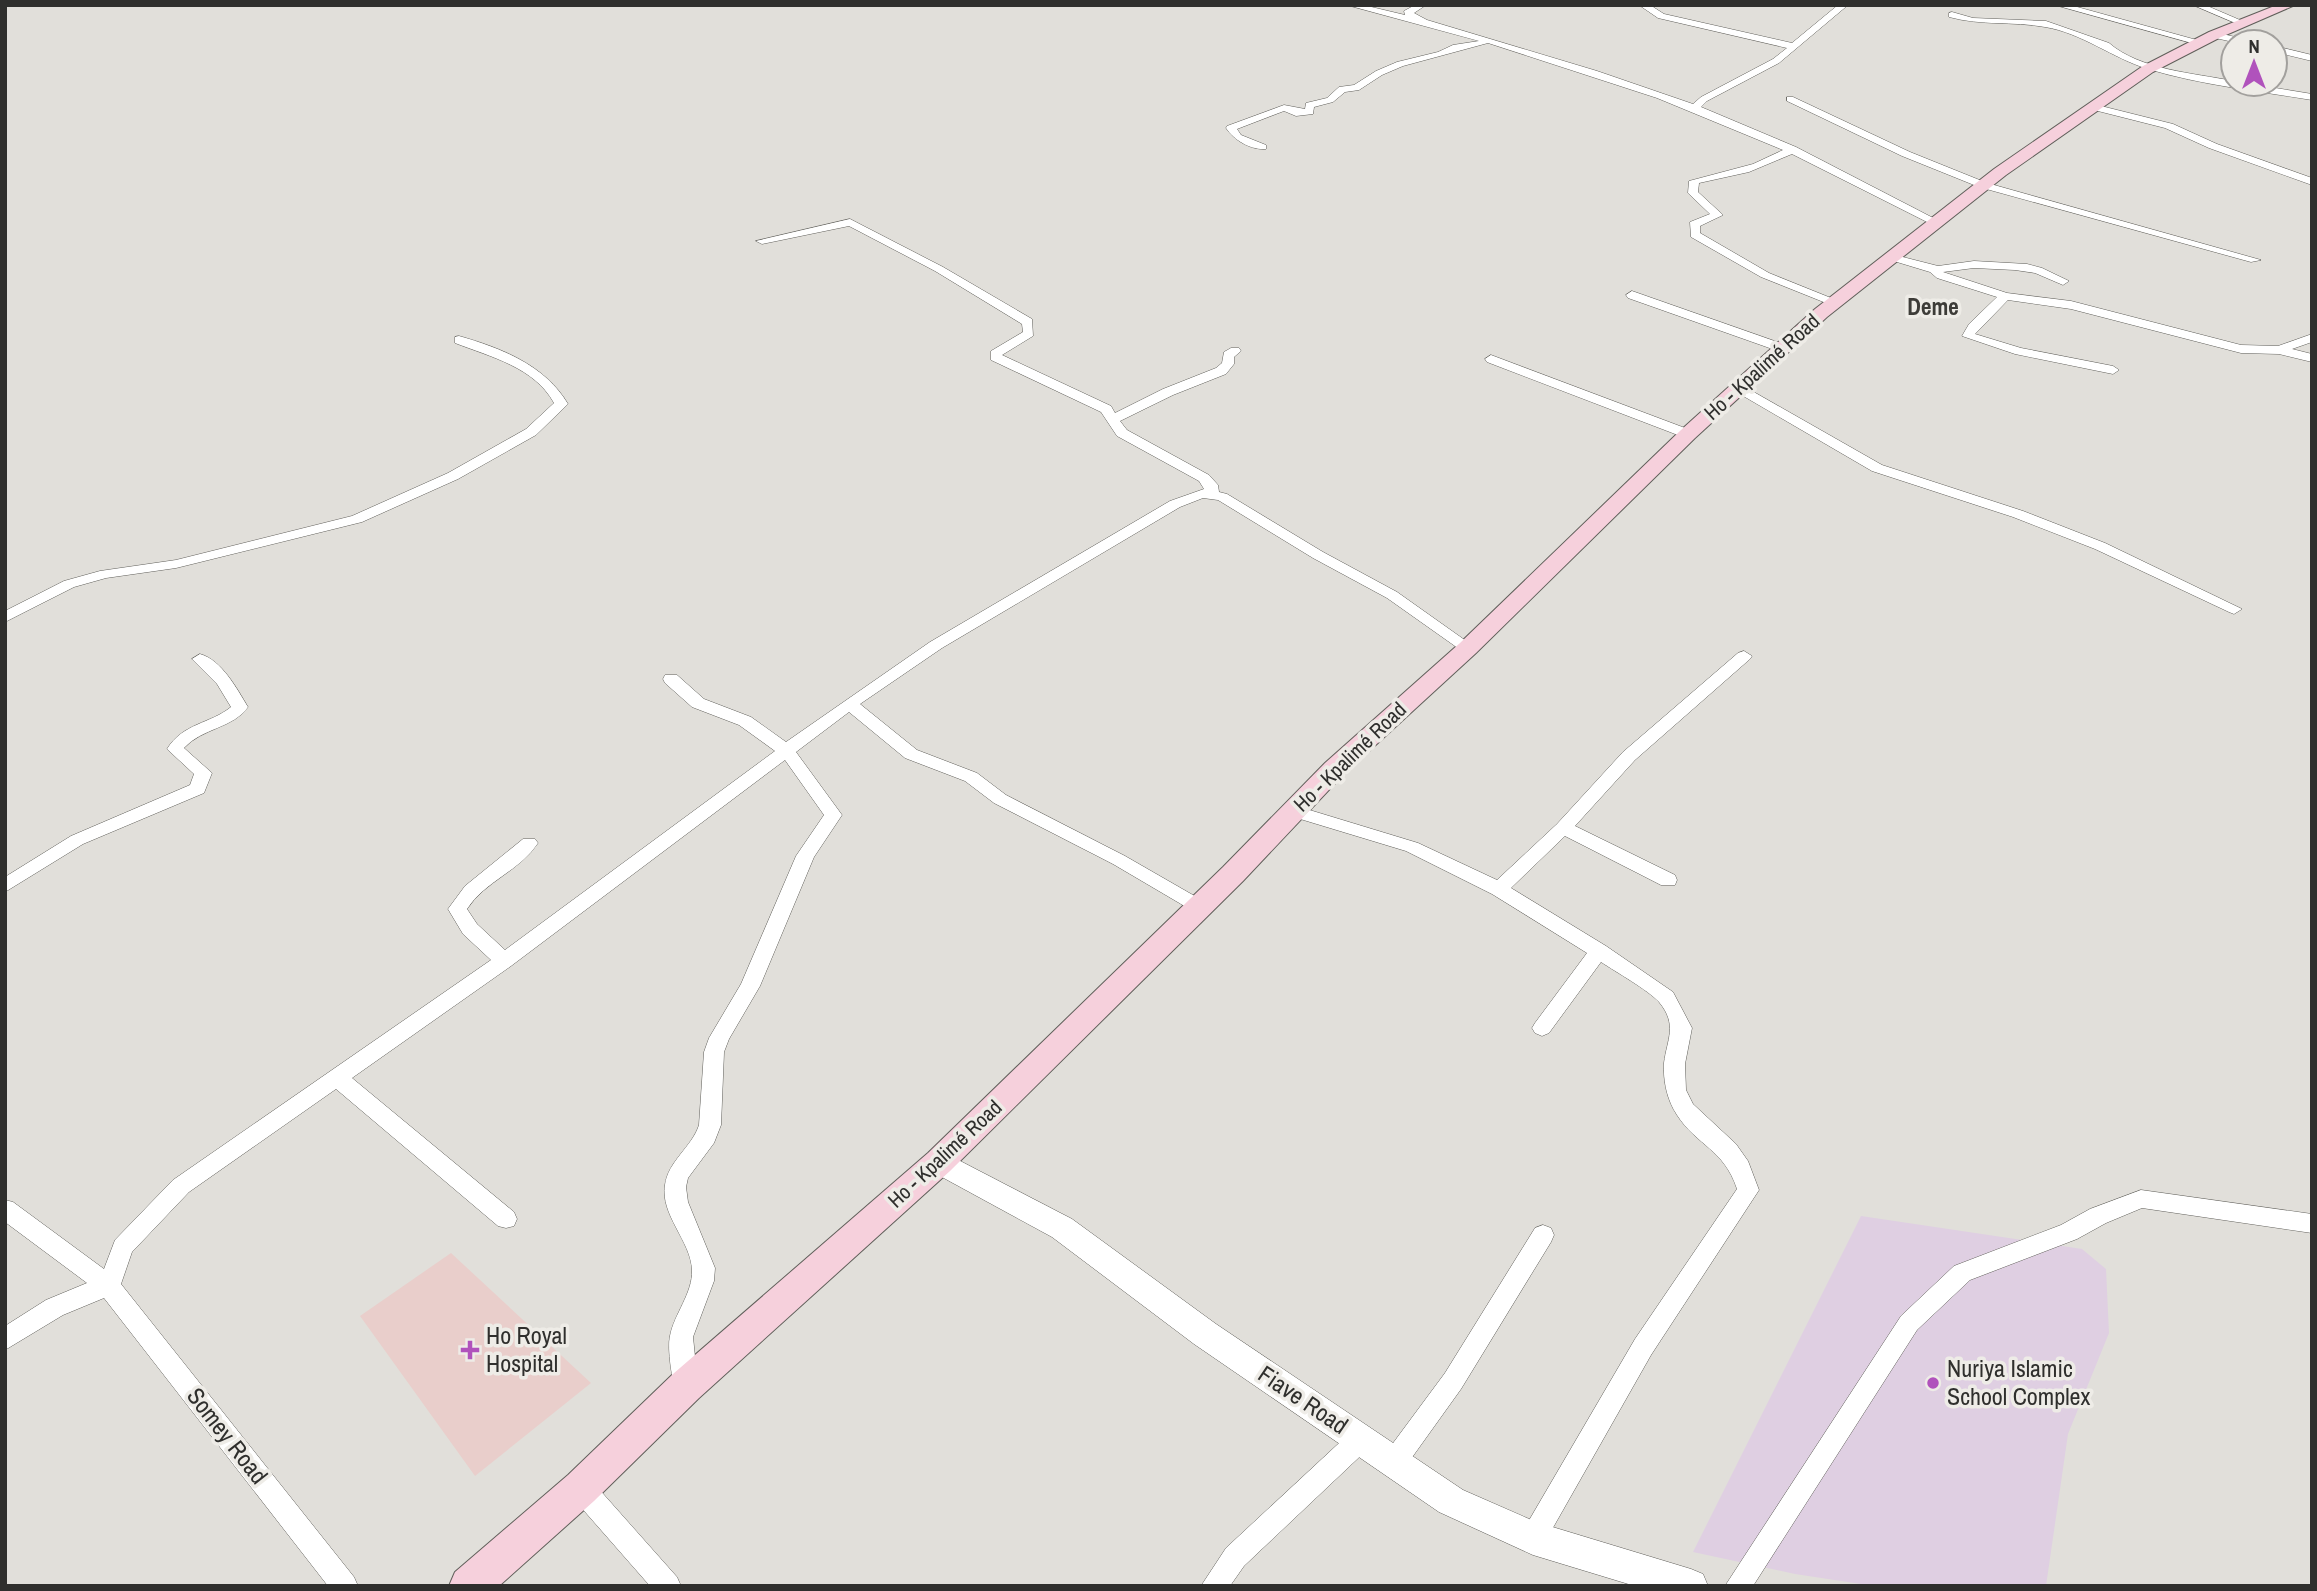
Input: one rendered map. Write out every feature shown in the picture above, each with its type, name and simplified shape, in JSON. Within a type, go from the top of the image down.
[{"type":"main road","name":"Ho - Kpalimé Road","points":[[2251,28],[2289,5]]},
{"type":"main road","name":"Ho - Kpalimé Road","points":[[469,1586],[580,1488],[686,1386],[939,1162],[1334,769],[1468,648],[1688,434],[1782,348],[1935,222],[2093,107],[2151,67],[2207,38],[2219,36]]},
{"type":"street","points":[[1351,5],[1424,22],[1635,86],[1695,108],[1791,149],[1935,222]]},
{"type":"street","points":[[1422,5],[1407,13],[1424,22]]},
{"type":"street","points":[[1643,5],[1661,16],[1791,46]]},
{"type":"street","points":[[1695,108],[1704,99],[1776,61],[1844,5]]},
{"type":"street","points":[[2059,5],[2207,38]]},
{"type":"street","points":[[2197,5],[2237,28]]},
{"type":"street","points":[[1952,15],[1973,21],[2046,24],[2106,45],[2115,52],[2151,67],[2219,81]]},
{"type":"street","points":[[1262,147],[1237,137],[1231,128],[1284,108],[1296,113],[1310,113],[1308,104],[1330,100],[1342,89],[1356,88],[1379,73],[1400,64],[1441,54],[1456,47],[1489,42]]},
{"type":"street","points":[[2289,52],[2312,58]]},
{"type":"street","points":[[2289,93],[2312,97]]},
{"type":"street","points":[[1790,99],[1906,154],[1983,186],[2255,260]]},
{"type":"street","points":[[2093,107],[2169,126],[2213,146],[2312,182]]},
{"type":"street","points":[[1791,149],[1765,164],[1740,173],[1694,181],[1693,193],[1717,215],[1694,223],[1696,235],[1756,270],[1835,302]]},
{"type":"street","points":[[762,241],[850,222],[864,228],[1028,322],[1029,332],[1024,338],[995,354],[995,357],[1110,412],[1122,433],[1204,478],[1211,485],[1212,494]]},
{"type":"street","points":[[1891,257],[1938,270],[1966,266],[2041,271],[2063,281]]},
{"type":"street","points":[[1938,270],[1936,272],[1941,276],[2005,296],[2071,305],[2242,349],[2279,350],[2312,358]]},
{"type":"street","points":[[1632,295],[1782,348]]},
{"type":"street","points":[[2005,296],[1992,311],[1973,325],[1968,336],[2019,351],[2113,370]]},
{"type":"street","points":[[2279,350],[2312,338]]},
{"type":"street","points":[[5,617],[69,584],[105,574],[176,564],[357,519],[453,476],[531,432],[561,404],[554,387],[528,368],[458,340]]},
{"type":"street","points":[[1113,419],[1168,392],[1222,371],[1228,364],[1228,355],[1235,351]]},
{"type":"street","points":[[1491,359],[1539,381],[1688,434]]},
{"type":"street","points":[[1738,387],[1877,468],[1952,491],[2100,546],[2234,609]]},
{"type":"street","points":[[5,1339],[40,1314],[76,1295],[109,1286],[123,1247],[181,1186],[504,961],[849,704],[936,645],[1194,495],[1212,494],[1245,509],[1318,555],[1392,595],[1468,648]]},
{"type":"street","points":[[1499,888],[1563,828],[1629,757],[1744,656]]},
{"type":"street","points":[[5,886],[77,840],[198,789],[203,773],[175,749],[177,744],[184,737],[235,713],[240,707],[223,681],[200,659]]},
{"type":"street","points":[[671,679],[698,704],[745,721],[786,750],[833,815],[805,856],[750,986],[719,1038],[714,1052],[710,1125],[706,1137],[678,1175],[675,1187],[677,1202],[704,1268],[703,1281],[681,1337],[686,1386]]},
{"type":"street","points":[[849,704],[911,754],[971,777],[1000,799],[1119,860],[1198,907]]},
{"type":"street","points":[[1293,811],[1412,848],[1499,888],[1600,951],[1666,998],[1682,1028],[1675,1052],[1675,1090],[1685,1114],[1725,1149],[1746,1174],[1748,1190],[1643,1347],[1533,1538]]},
{"type":"street","points":[[1563,828],[1668,880]]},
{"type":"street","points":[[504,961],[470,929],[457,909],[462,899],[519,855],[529,843]]},
{"type":"street","points":[[1542,1028],[1600,951]]},
{"type":"street","points":[[336,1077],[506,1219]]},
{"type":"street","name":"Fiave Road","points":[[939,1162],[1062,1228],[1205,1334],[1451,1501],[1533,1538],[1691,1586]]},
{"type":"street","points":[[1738,1586],[1909,1323],[1962,1273],[2070,1232],[2098,1216],[2141,1199],[2312,1224]]},
{"type":"street","name":"Somey Road","points":[[5,1209],[109,1286],[345,1586]]},
{"type":"street","points":[[1394,1462],[1453,1381],[1543,1235]]},
{"type":"street","points":[[1214,1586],[1235,1557],[1361,1439]]},
{"type":"street","points":[[580,1488],[668,1586]]},
{"type":"shaded area","name":"Nuriya Islamic School Complex","points":[[1861,1216],[2082,1249],[2106,1269],[2109,1333],[2068,1434],[2046,1586],[1874,1586],[1795,1574],[1693,1552]]},
{"type":"shaded area","name":"Ho Royal Hospital","points":[[451,1253],[591,1383],[475,1476],[360,1316]]},
{"type":"place","name":"Ho Royal Hospital","points":[[470,1350]]},
{"type":"place","name":"Nuriya Islamic School Complex","points":[[1933,1383]]},
{"type":"district","name":"Deme","points":[[1933,307]]}]
